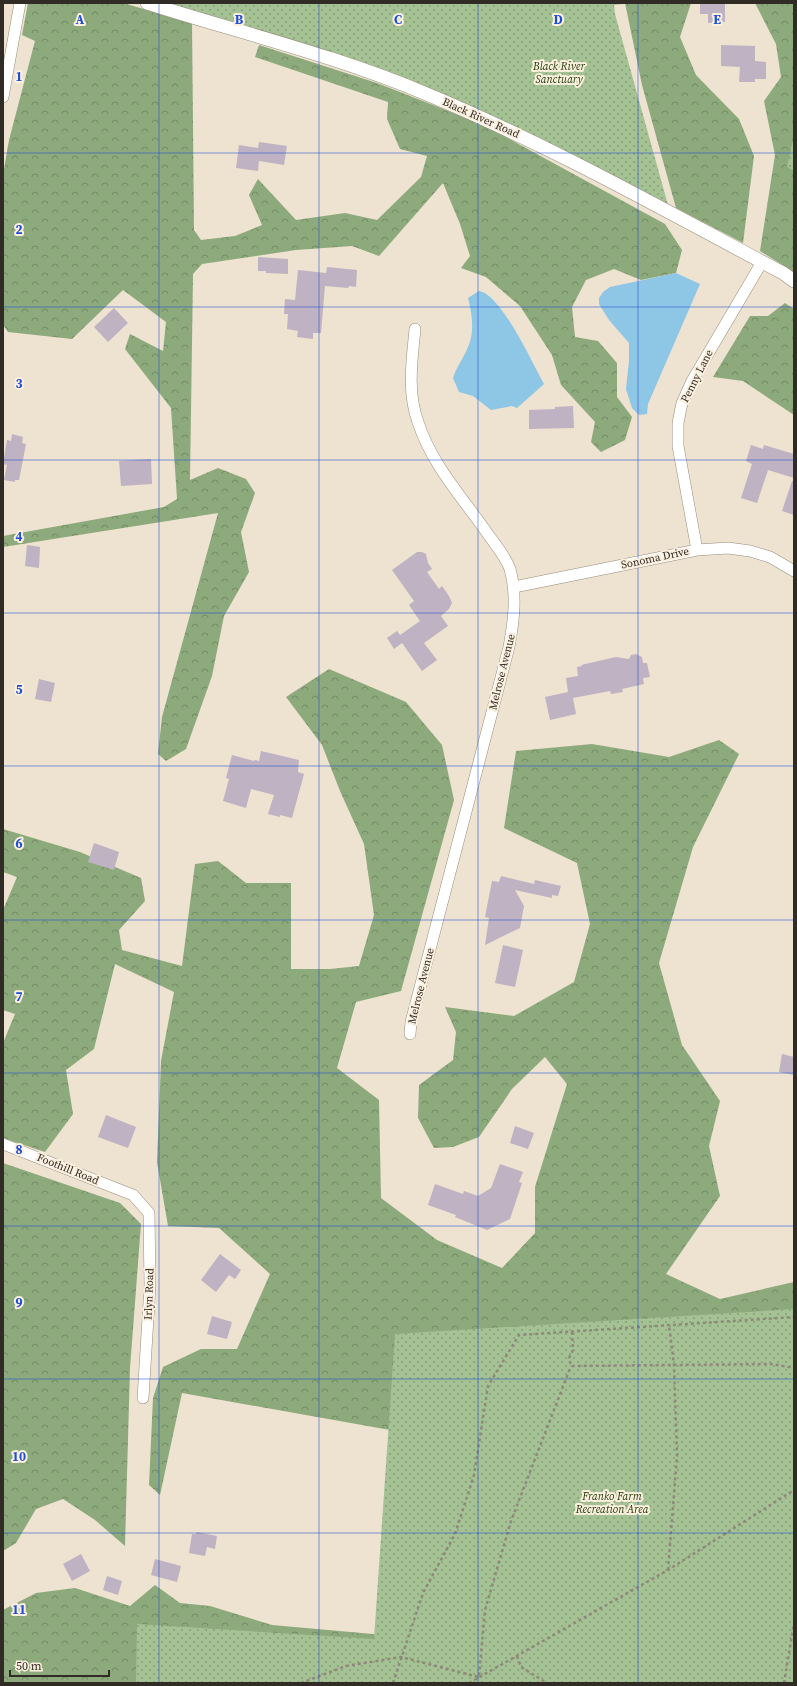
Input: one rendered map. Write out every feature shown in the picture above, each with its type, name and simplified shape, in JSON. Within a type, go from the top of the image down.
[{"type":"street","points":[[3,97],[20,3]]},
{"type":"street","name":"Black River Road","points":[[147,3],[299,48],[428,94],[529,139],[636,194],[762,262],[794,281]]},
{"type":"street","name":"Penny Lane","points":[[697,550],[678,446],[678,423],[682,403],[692,381],[762,262]]},
{"type":"street","name":"Melrose Avenue","points":[[410,1034],[411,1022],[509,647],[515,606],[514,587],[509,567],[499,550],[444,473],[428,447],[417,422],[412,397],[410,373],[415,329]]},
{"type":"street","name":"Sonoma Drive","points":[[514,587],[697,550],[728,548],[750,551],[770,557],[794,571]]},
{"type":"street","name":"Foothill Road","points":[[3,1144],[133,1196]]},
{"type":"street","name":"Irlyn Road","points":[[133,1196],[149,1214],[150,1286],[143,1398]]},
{"type":"path","points":[[393,1683],[423,1593],[455,1534],[474,1475],[488,1386],[519,1336],[794,1317]]},
{"type":"path","points":[[668,1570],[676,1456],[674,1365],[669,1325]]},
{"type":"path","points":[[479,1677],[485,1610],[511,1521],[571,1366],[569,1358],[573,1350],[572,1332]]},
{"type":"path","points":[[571,1366],[771,1364],[794,1368]]},
{"type":"path","points":[[469,1683],[668,1570],[794,1490]]},
{"type":"path","points":[[784,1683],[794,1623]]},
{"type":"path","points":[[517,1656],[521,1668],[546,1683]]},
{"type":"path","points":[[301,1683],[346,1666],[402,1657],[479,1677]]},
{"type":"green space","points":[[28,3],[123,3],[192,23],[194,230],[201,240],[235,236],[262,225],[249,195],[258,179],[296,220],[345,213],[377,220],[421,177],[427,156],[400,149],[387,119],[388,102],[255,57],[259,45],[377,83],[484,125],[665,224],[682,250],[676,273],[641,280],[614,269],[586,280],[572,307],[575,337],[598,341],[617,363],[617,397],[632,417],[625,440],[601,452],[591,442],[595,422],[561,385],[552,355],[520,306],[486,277],[461,268],[470,256],[460,224],[443,183],[379,256],[352,246],[296,250],[202,264],[193,274],[190,480],[218,468],[246,479],[255,493],[241,532],[249,572],[224,616],[212,676],[186,749],[166,761],[158,754],[162,717],[218,513],[3,547],[3,536],[164,507],[177,499],[171,408],[125,349],[130,334],[163,351],[166,322],[123,290],[72,339],[8,332],[3,325],[3,175],[9,140],[35,41],[22,35]]},
{"type":"green space","name":"Black River Sanctuary","points":[[166,3],[633,3],[614,5],[615,14],[668,205],[532,135]]},
{"type":"green space","points":[[625,3],[691,3],[680,37],[696,75],[739,119],[754,156],[743,243],[676,208],[642,85]]},
{"type":"green space","points":[[755,3],[794,3],[794,272],[760,251],[775,155],[764,101],[781,77],[776,44]]},
{"type":"green space","points":[[794,136],[794,171],[787,167]]},
{"type":"green space","points":[[785,303],[794,309],[794,415],[743,381],[713,377],[750,316],[768,316]]},
{"type":"green space","points":[[329,669],[406,702],[442,745],[454,800],[401,991],[356,1002],[337,1068],[379,1100],[381,1198],[437,1240],[502,1268],[535,1233],[535,1187],[567,1084],[545,1057],[512,1089],[479,1137],[453,1147],[434,1148],[418,1118],[419,1085],[453,1060],[456,1032],[445,1007],[514,1016],[574,982],[590,924],[577,863],[504,828],[516,751],[592,744],[669,757],[719,740],[739,754],[693,847],[659,963],[682,1045],[720,1101],[709,1146],[720,1196],[666,1274],[720,1299],[794,1282],[794,1399],[463,1443],[182,1393],[160,1495],[149,1485],[153,1398],[163,1367],[201,1349],[237,1349],[270,1274],[219,1228],[168,1226],[157,1162],[161,1061],[174,992],[115,964],[94,1049],[66,1070],[73,1114],[45,1152],[3,1138],[3,1043],[15,1014],[3,1010],[3,910],[17,877],[3,872],[3,829],[80,852],[141,878],[145,901],[119,930],[122,950],[182,966],[195,864],[218,861],[246,883],[291,883],[291,969],[330,969],[359,966],[374,915],[364,844],[340,791],[322,745],[286,697]]},
{"type":"green space","points":[[3,1163],[120,1203],[141,1224],[130,1368],[125,1546],[95,1520],[63,1499],[36,1509],[16,1543],[3,1551]]},
{"type":"green space","name":"Franko Farm Recreation Area","points":[[794,1309],[794,1683],[136,1683],[137,1624],[374,1639],[395,1334]]},
{"type":"green space","points":[[155,1585],[180,1603],[210,1606],[272,1625],[384,1635],[353,1683],[3,1683],[3,1610],[36,1593],[75,1588],[130,1606]]},
{"type":"water","points":[[676,273],[700,284],[648,404],[647,414],[639,415],[632,408],[626,389],[629,343],[609,320],[599,304],[599,298],[603,292],[610,287]]},
{"type":"water","points":[[479,291],[488,295],[506,316],[516,331],[544,384],[517,408],[512,406],[491,410],[473,396],[459,392],[453,378],[472,335],[472,316],[468,298]]},
{"type":"building","points":[[700,3],[725,3],[725,22],[708,23],[708,14],[700,14]]},
{"type":"building","points":[[721,45],[755,46],[755,61],[766,62],[766,79],[755,79],[755,82],[739,82],[740,67],[721,66]]},
{"type":"building","points":[[259,142],[287,146],[284,165],[259,161],[258,171],[236,168],[239,145],[258,148]]},
{"type":"building","points":[[258,257],[288,259],[288,274],[258,271]]},
{"type":"building","points":[[327,267],[357,270],[356,287],[349,286],[348,288],[325,286],[321,333],[313,333],[313,339],[297,337],[298,331],[287,329],[288,314],[284,314],[285,299],[295,300],[298,270],[326,273]]},
{"type":"building","points":[[114,308],[128,323],[108,342],[94,327]]},
{"type":"building","points":[[573,406],[574,428],[529,429],[529,410],[555,409],[555,407]]},
{"type":"building","points":[[12,434],[23,437],[22,443],[26,444],[19,480],[15,480],[15,482],[4,480],[7,465],[3,464],[7,440],[11,441]]},
{"type":"building","points":[[751,445],[763,449],[764,445],[794,454],[794,478],[768,470],[757,503],[741,498],[752,464],[746,461]]},
{"type":"building","points":[[151,459],[152,484],[121,486],[119,461]]},
{"type":"building","points":[[792,481],[794,481],[794,515],[782,511]]},
{"type":"building","points":[[27,545],[40,547],[39,568],[25,566]]},
{"type":"building","points":[[417,552],[426,554],[428,563],[432,569],[427,572],[439,589],[442,586],[452,603],[449,609],[441,616],[448,626],[424,643],[437,660],[422,671],[402,643],[394,649],[387,638],[397,631],[400,635],[420,621],[409,605],[414,601],[392,570]]},
{"type":"building","points":[[636,654],[642,657],[643,663],[647,663],[650,677],[643,678],[644,684],[622,689],[623,692],[611,694],[610,691],[573,698],[576,714],[550,720],[545,697],[568,692],[566,678],[578,676],[577,667],[616,657],[629,659],[631,655]]},
{"type":"building","points":[[39,679],[55,683],[51,702],[35,699]]},
{"type":"building","points":[[261,751],[299,760],[298,772],[304,774],[292,818],[268,814],[274,795],[251,789],[246,808],[223,801],[229,779],[226,778],[232,755],[259,761]]},
{"type":"building","points":[[94,843],[119,852],[114,870],[88,862]]},
{"type":"building","points":[[501,876],[534,884],[535,880],[561,886],[558,896],[552,895],[552,898],[515,890],[524,906],[520,928],[485,945],[489,918],[485,917],[492,881],[499,882]]},
{"type":"building","points":[[503,945],[523,950],[515,987],[495,983]]},
{"type":"building","points":[[782,1054],[794,1057],[794,1075],[779,1072]]},
{"type":"building","points":[[106,1115],[136,1127],[128,1148],[98,1137]]},
{"type":"building","points":[[515,1126],[534,1133],[528,1149],[510,1143]]},
{"type":"building","points":[[500,1164],[523,1172],[519,1182],[522,1183],[510,1219],[487,1230],[455,1217],[456,1215],[428,1205],[435,1184],[463,1194],[464,1191],[478,1196],[491,1188]]},
{"type":"building","points":[[220,1254],[241,1270],[235,1279],[229,1275],[216,1292],[201,1280]]},
{"type":"building","points":[[212,1316],[232,1322],[227,1339],[207,1334]]},
{"type":"building","points":[[197,1532],[217,1536],[215,1549],[207,1547],[205,1556],[189,1553],[192,1534],[196,1534]]},
{"type":"building","points":[[81,1554],[90,1571],[72,1581],[63,1564]]},
{"type":"building","points":[[155,1559],[181,1566],[177,1582],[151,1575]]},
{"type":"building","points":[[107,1576],[122,1581],[118,1595],[103,1590]]}]
